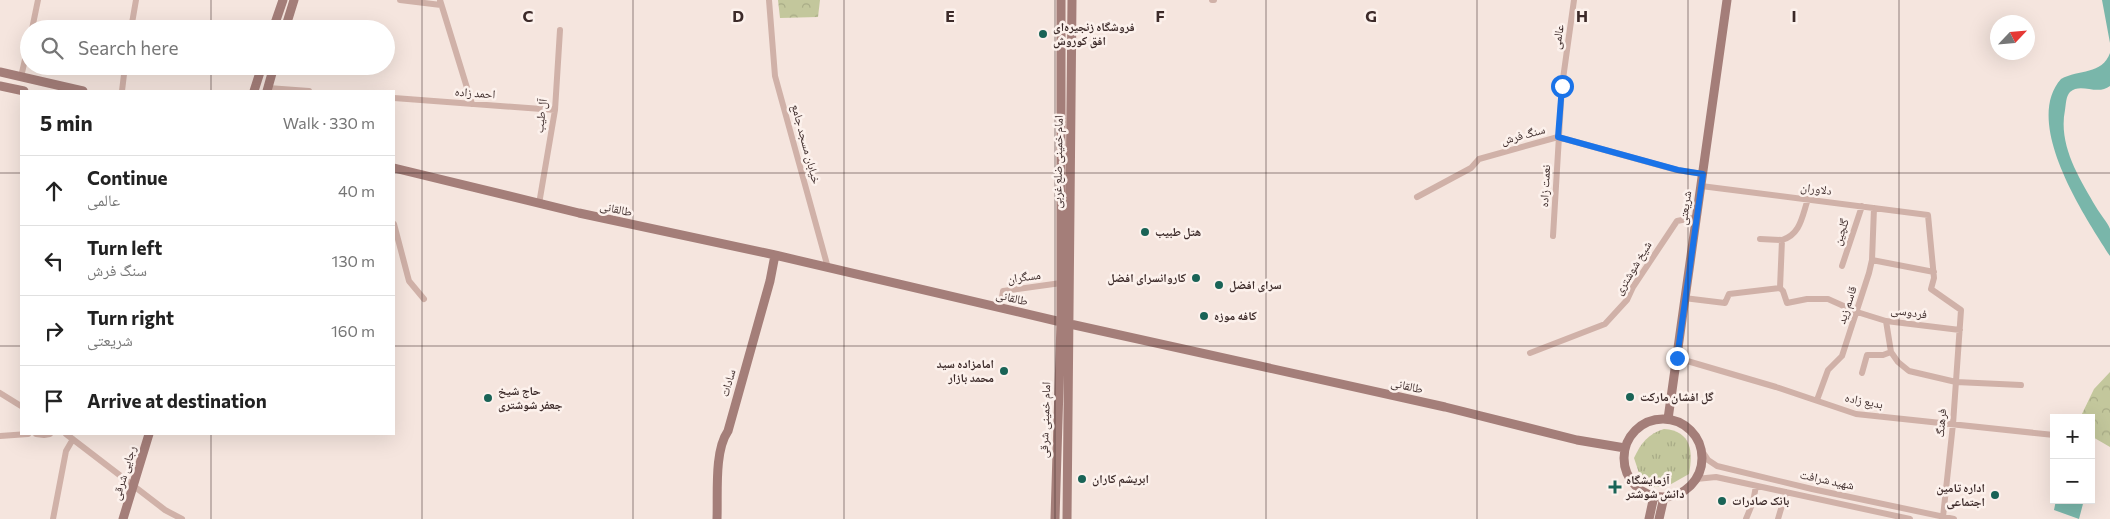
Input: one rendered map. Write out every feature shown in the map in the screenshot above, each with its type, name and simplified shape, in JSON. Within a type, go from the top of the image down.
[{"type":"main road","points":[[276,20],[282,0]]},
{"type":"main road","points":[[288,20],[294,0]]},
{"type":"main road","name":"امام خمینی ضلع غربی","points":[[1061,0],[1061,283],[1065,323]]},
{"type":"main road","name":"امام خمینی ضلع غربی","points":[[1065,323],[1072,0]]},
{"type":"main road","name":"شریعتی","points":[[1668,419],[1727,0]]},
{"type":"main road","points":[[0,72],[79,90]]},
{"type":"main road","points":[[254,90],[259,75]]},
{"type":"main road","points":[[267,90],[271,75]]},
{"type":"main road","points":[[0,86],[20,90]]},
{"type":"main road","name":"طالقانی","points":[[395,168],[539,204],[775,255],[1065,323],[1454,410],[1577,440],[1625,448]]},
{"type":"main road","name":"سادات","points":[[718,519],[722,440],[728,431],[770,280],[775,255]]},
{"type":"main road","name":"امام خمینی شرقی","points":[[1055,519],[1065,323]]},
{"type":"main road","name":"امام خمینی شرقی","points":[[1065,323],[1067,519]]},
{"type":"main road","points":[[1668,419],[1680,422],[1690,429],[1698,439],[1702,451],[1701,466],[1696,479],[1686,490],[1673,496],[1654,496],[1635,486],[1627,474],[1624,461],[1625,448],[1629,437],[1636,428],[1651,420],[1668,419]]},
{"type":"main road","name":"رجایی شرقی","points":[[123,519],[149,435]]},
{"type":"main road","points":[[1649,519],[1654,496]]},
{"type":"main road","points":[[1659,519],[1664,497]]},
{"type":"street","points":[[34,20],[38,0]]},
{"type":"street","points":[[133,20],[136,0]]},
{"type":"street","points":[[400,0],[441,3],[472,104]]},
{"type":"street","name":"خیابان مسجد جامع","points":[[769,0],[775,76],[828,268]]},
{"type":"street","name":"عالمی","points":[[1558,137],[1562,86],[1574,0]]},
{"type":"street","name":"آل طیب","points":[[539,204],[555,110],[560,30]]},
{"type":"street","points":[[122,90],[124,75]]},
{"type":"street","name":"احمد زاده","points":[[395,98],[555,110]]},
{"type":"street","name":"سنگ فرش","points":[[1416,197],[1471,168],[1480,159],[1558,137],[1678,170],[1703,174]]},
{"type":"street","name":"نعمت زاده","points":[[1553,236],[1558,137]]},
{"type":"street","name":"دلاوران","points":[[1701,186],[1928,215],[1934,272]]},
{"type":"street","points":[[1760,239],[1782,240],[1792,237],[1797,232],[1808,199]]},
{"type":"street","name":"گلچین","points":[[1842,266],[1862,206]]},
{"type":"street","name":"قاسم زید","points":[[1817,400],[1828,370],[1842,356],[1872,260],[1874,208]]},
{"type":"street","name":"شیخ شوشتری","points":[[1530,353],[1605,324],[1628,300],[1633,287],[1677,220],[1697,217]]},
{"type":"street","points":[[395,228],[409,281],[424,299]]},
{"type":"street","points":[[1684,298],[1725,303],[1729,294],[1780,288],[1782,240]]},
{"type":"street","points":[[1872,260],[1934,272]]},
{"type":"street","name":"فرهنگ","points":[[1934,272],[1931,289],[1961,310],[1943,517]]},
{"type":"street","name":"مسگران","points":[[1001,304],[1003,292],[1061,283]]},
{"type":"street","name":"فردوسی","points":[[1780,288],[1784,291],[1787,303],[1807,299],[1828,299],[1856,312],[1886,321],[1960,330]]},
{"type":"street","points":[[1886,321],[1891,352],[1898,362],[1909,371],[1956,382],[2022,385]]},
{"type":"street","points":[[1862,373],[1866,355],[1884,355],[1891,352]]},
{"type":"street","name":"بدیع زاده","points":[[1677,358],[1817,400],[1856,414],[2050,435]]},
{"type":"street","points":[[0,393],[20,405]]},
{"type":"street","points":[[0,436],[20,435]]},
{"type":"street","points":[[67,435],[165,510],[182,519]]},
{"type":"street","points":[[53,519],[66,451],[73,439]]},
{"type":"street","name":"شهید شرافت","points":[[1702,451],[1708,460],[1717,466],[1803,487],[1954,519]]},
{"type":"street","name":"شهید شرافت","points":[[1696,479],[1716,477],[1910,519]]},
{"type":"street","points":[[1746,519],[1753,502],[1756,486]]},
{"type":"street","points":[[1778,519],[1786,492]]},
{"type":"green space","points":[[778,0],[820,0],[818,17],[780,18]]},
{"type":"green space","points":[[2110,372],[2110,447],[2095,438],[2095,414],[2082,414],[2094,389]]},
{"type":"green space","points":[[1664,429],[1680,434],[1689,444],[1691,458],[1689,474],[1666,487],[1653,487],[1639,473],[1634,458],[1646,440]]},
{"type":"water","points":[[2102,0],[2110,0],[2110,43]]},
{"type":"water","points":[[2110,53],[2110,86],[2100,90],[2079,88],[2070,92],[2066,100],[2064,136],[2077,173],[2110,229],[2110,256],[2073,194],[2053,144],[2049,120],[2051,98],[2061,79],[2102,65]]},
{"type":"water","points":[[2055,504],[2083,504],[2079,519],[2054,510]]},
{"type":"place","name":"فروشگاه زنجیره‌ای افق کوروش","points":[[1043,34]]},
{"type":"place","name":"هتل طبیب","points":[[1145,232]]},
{"type":"place","name":"کاروانسرای افضل","points":[[1196,278]]},
{"type":"place","name":"سرای افضل","points":[[1219,285]]},
{"type":"place","name":"کافه موزه","points":[[1204,316]]},
{"type":"place","name":"امامزاده سید محمد بازار","points":[[1004,371]]},
{"type":"place","name":"گل افشان مارکت","points":[[1630,397]]},
{"type":"place","name":"حاج شیخ جعفر شوشتری","points":[[488,398]]},
{"type":"place","name":"ابریشم کاران","points":[[1082,479]]},
{"type":"place","name":"آزمایشگاه دانش شوشتر","points":[[1615,487]]},
{"type":"place","name":"اداره تامین اجتماعی","points":[[1995,495]]},
{"type":"place","name":"بانک صادرات","points":[[1722,501]]},
{"type":"route","points":[[1562,86],[1558,137],[1678,170],[1703,174],[1677,358]]}]
